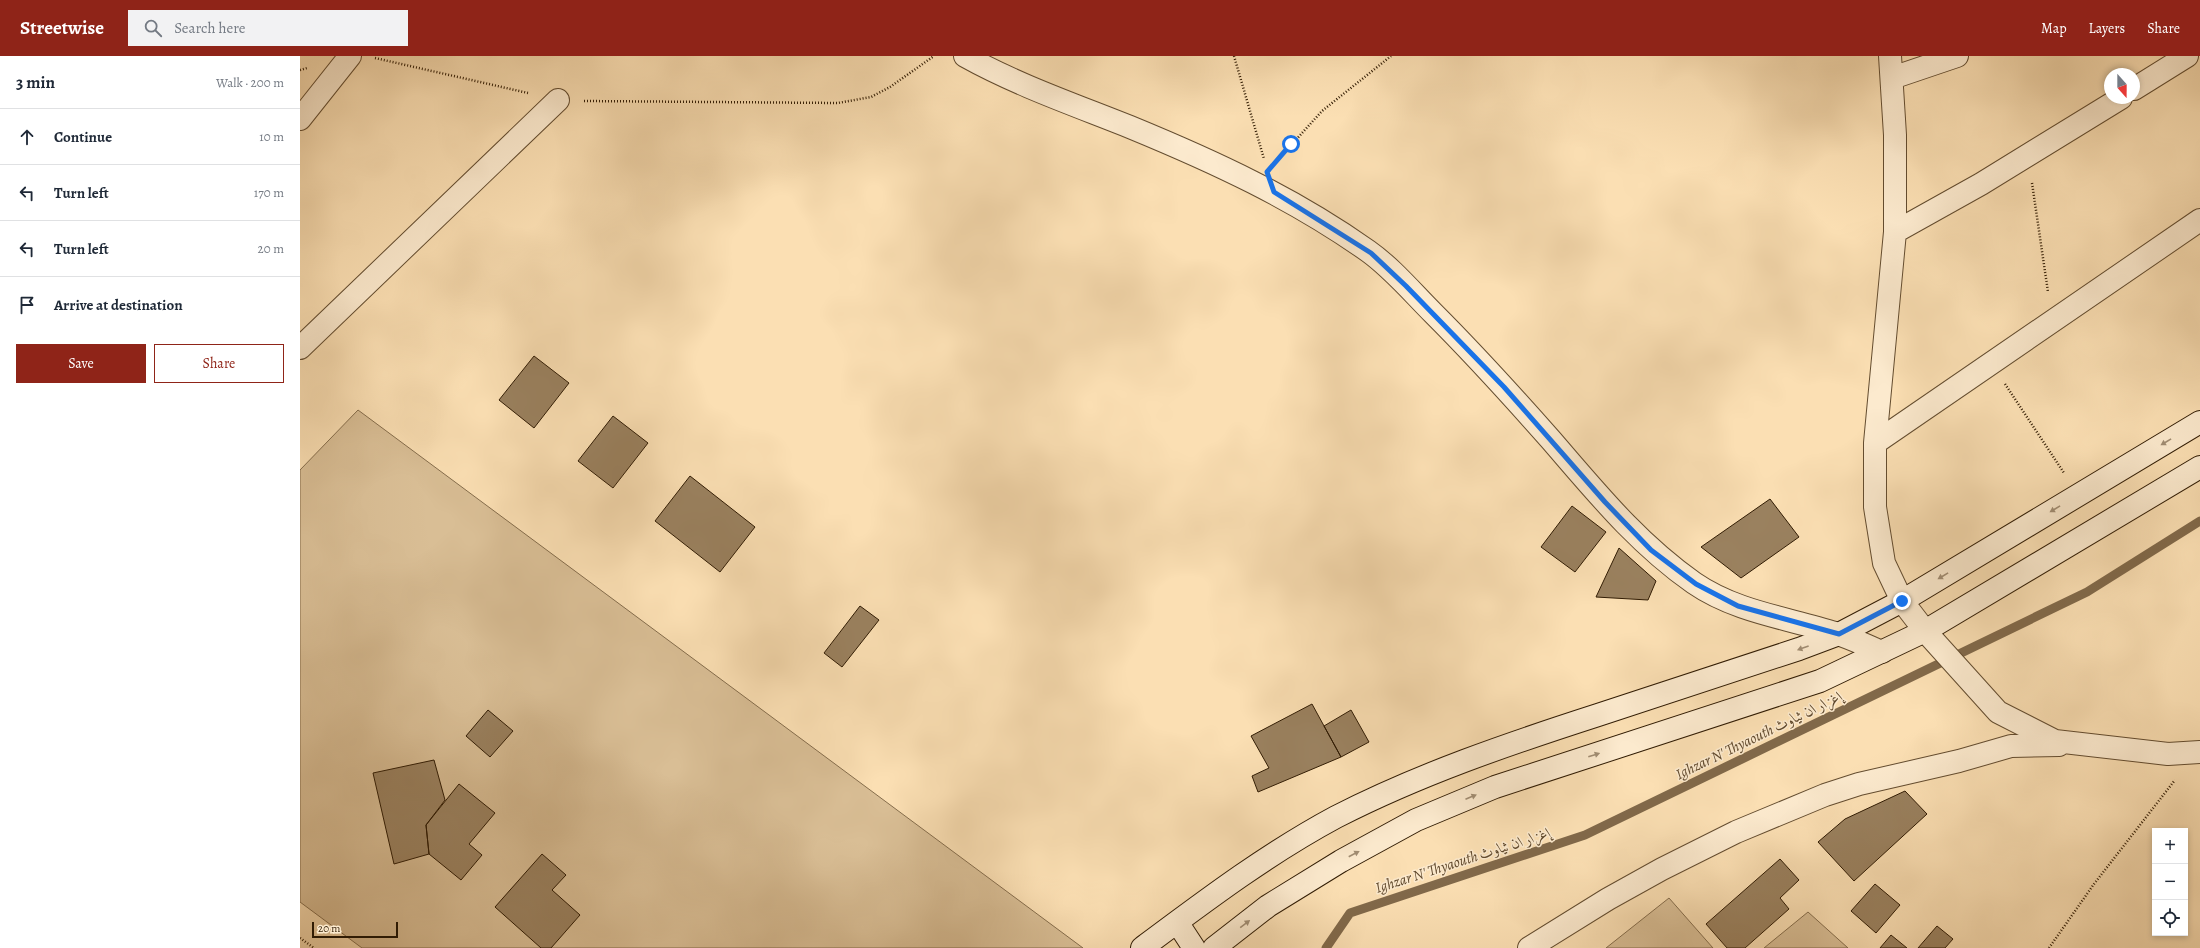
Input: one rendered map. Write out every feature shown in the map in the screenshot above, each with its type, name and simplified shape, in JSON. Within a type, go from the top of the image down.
[{"type":"street","points":[[965,56],[983,66],[1074,106],[1210,161],[1271,182],[1371,253],[1406,286],[1504,387],[1605,502],[1651,550],[1696,584],[1738,606],[1839,634],[1882,652]]},
{"type":"street","points":[[1890,56],[1896,170],[1895,232],[1875,443],[1875,507],[1879,543],[1884,563],[1902,601],[1925,631],[1998,712],[2055,741],[2168,754],[2198,753]]},
{"type":"street","points":[[1892,78],[1957,56]]},
{"type":"street","points":[[2140,86],[2186,56]]},
{"type":"street","points":[[300,119],[349,57]]},
{"type":"street","points":[[300,348],[558,100]]},
{"type":"street","points":[[1895,232],[1981,184],[2027,154],[2111,104]]},
{"type":"street","points":[[1875,443],[2200,220]]},
{"type":"street","points":[[1142,948],[1267,857],[1336,817],[1408,784],[1486,751],[1799,649],[1839,634],[1902,601],[2200,422]]},
{"type":"street","points":[[1214,948],[1268,906],[1328,869],[1416,820],[1495,787],[1820,681],[1882,652],[1925,631],[2200,467]]},
{"type":"street","points":[[1529,948],[1608,898],[1662,869],[1736,832],[1825,795],[1858,784],[1958,761],[2011,746],[2083,744]]},
{"type":"street","points":[[1177,922],[1194,948]]},
{"type":"path","points":[[300,70],[349,57],[381,58],[558,100],[838,103],[871,97],[890,87],[934,56]]},
{"type":"path","points":[[1234,56],[1271,182]]},
{"type":"path","points":[[1271,182],[1322,111],[1391,56]]},
{"type":"path","points":[[2027,154],[2053,321]]},
{"type":"path","points":[[1991,364],[2066,475]]},
{"type":"path","points":[[2050,948],[2094,884],[2198,753]]},
{"type":"path","points":[[300,938],[314,948]]},
{"type":"shaded area","points":[[358,410],[1083,948],[362,948],[300,902],[300,470]]},
{"type":"shaded area","points":[[1669,898],[1713,948],[1606,948]]},
{"type":"shaded area","points":[[1808,912],[1848,948],[1764,948]]},
{"type":"building","points":[[534,356],[569,383],[534,428],[499,400]]},
{"type":"building","points":[[613,416],[648,443],[613,488],[578,461]]},
{"type":"building","points":[[690,476],[755,527],[720,572],[655,521]]},
{"type":"building","points":[[1770,499],[1799,537],[1741,578],[1701,547]]},
{"type":"building","points":[[1572,506],[1606,532],[1575,572],[1541,547]]},
{"type":"building","points":[[1619,548],[1656,581],[1648,600],[1596,597]]},
{"type":"building","points":[[860,606],[879,620],[842,667],[824,653]]},
{"type":"building","points":[[1312,704],[1341,757],[1258,792],[1252,776],[1269,768],[1251,736]]},
{"type":"building","points":[[488,710],[513,731],[490,757],[466,736]]},
{"type":"building","points":[[1351,710],[1369,742],[1341,757],[1324,726]]},
{"type":"building","points":[[434,760],[445,800],[426,825],[429,854],[394,864],[373,773]]},
{"type":"building","points":[[459,784],[495,813],[469,844],[482,855],[461,880],[429,854],[426,825]]},
{"type":"building","points":[[1905,791],[1927,814],[1854,881],[1818,842],[1845,819]]},
{"type":"building","points":[[542,854],[566,875],[552,890],[580,915],[551,948],[541,948],[495,907]]},
{"type":"building","points":[[1780,859],[1799,880],[1780,898],[1789,909],[1745,948],[1727,948],[1706,924]]},
{"type":"building","points":[[1875,884],[1900,905],[1876,933],[1851,911]]},
{"type":"building","points":[[1937,926],[1953,939],[1945,948],[1918,948]]},
{"type":"building","points":[[1891,935],[1907,948],[1880,948]]},
{"type":"waterway","name":"Ighzar N' Thyaouth إغزار ان ثياوث","points":[[1326,948],[1350,913],[1585,835],[2087,592],[2200,521]]},
{"type":"route","points":[[1291,144],[1267,172],[1274,192],[1371,253],[1447,327],[1504,387],[1605,502],[1651,550],[1696,584],[1738,606],[1839,634],[1902,601]]}]
